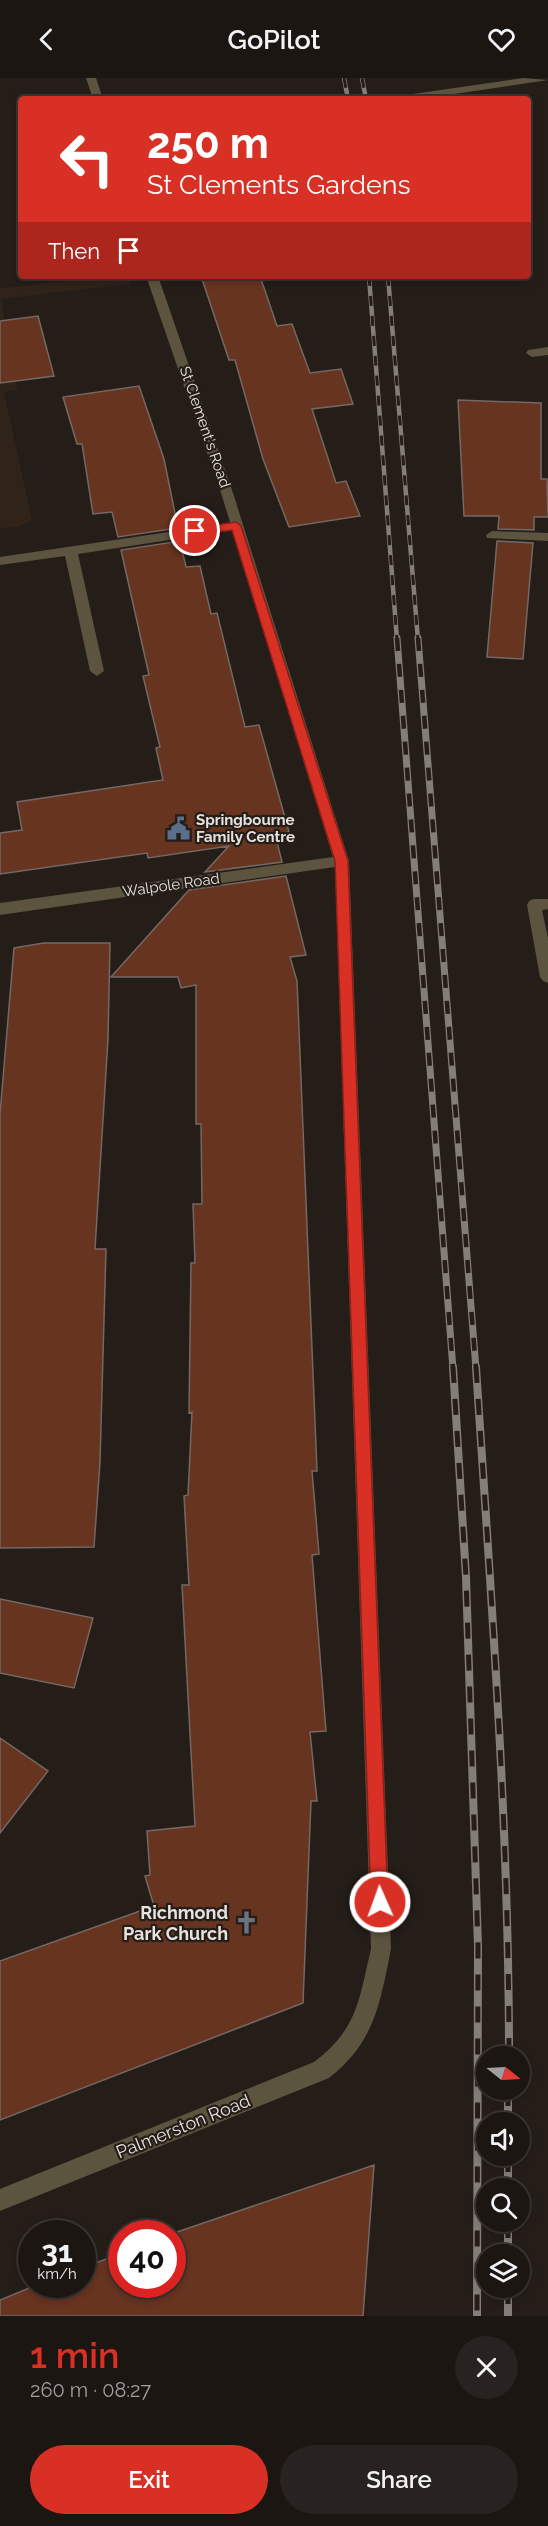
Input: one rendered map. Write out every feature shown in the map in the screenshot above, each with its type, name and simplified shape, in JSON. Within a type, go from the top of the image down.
[{"type":"street","points":[[91,78],[97,96]]},
{"type":"street","points":[[421,96],[544,78]]},
{"type":"street","name":"St Clement's Road","points":[[153,279],[228,496],[342,861],[381,1949],[370,1995],[355,2037]]},
{"type":"street","points":[[532,353],[548,351]]},
{"type":"street","points":[[0,561],[236,526]]},
{"type":"street","points":[[492,535],[548,537]]},
{"type":"street","points":[[70,549],[97,671]]},
{"type":"street","name":"Walpole Road","points":[[0,909],[342,861]]},
{"type":"street","points":[[548,904],[534,905],[548,977]]},
{"type":"street","name":"Palmerston Road","points":[[0,2200],[321,2070],[340,2055],[355,2037]]},
{"type":"shaded area","points":[[86,279],[129,279],[130,284],[1,299],[7,333],[0,339],[0,288]]},
{"type":"shaded area","points":[[0,364],[13,373],[18,389],[4,392],[32,520],[18,527],[0,528]]},
{"type":"building","points":[[202,279],[261,279],[277,326],[292,324],[310,373],[341,369],[353,404],[312,409],[336,483],[346,481],[360,516],[289,527],[263,459],[235,360],[229,360]]},
{"type":"building","points":[[38,316],[54,376],[0,383],[0,321]]},
{"type":"building","points":[[139,386],[164,459],[178,528],[118,537],[112,512],[93,514],[82,444],[77,444],[63,397]]},
{"type":"building","points":[[458,400],[541,403],[541,479],[547,479],[548,517],[534,517],[534,530],[498,529],[499,516],[464,516]]},
{"type":"building","points":[[180,541],[186,567],[200,566],[211,614],[217,613],[245,727],[259,725],[289,832],[275,834],[282,862],[205,872],[229,846],[148,858],[147,853],[0,874],[0,833],[22,830],[17,802],[163,780],[156,748],[160,747],[143,676],[149,675],[121,550]]},
{"type":"building","points":[[497,541],[533,543],[523,659],[487,657]]},
{"type":"building","points":[[286,876],[306,955],[290,957],[297,981],[317,1471],[312,1471],[319,1554],[312,1555],[326,1731],[310,1732],[317,1801],[311,1801],[303,2003],[0,2120],[0,1961],[154,1906],[145,1876],[150,1875],[147,1831],[195,1826],[182,1585],[189,1585],[184,1496],[188,1495],[192,1412],[189,1413],[191,1263],[195,1263],[193,1204],[202,1204],[201,1124],[196,1124],[196,985],[181,988],[178,977],[111,977],[189,890]]},
{"type":"building","points":[[44,943],[110,943],[108,1039],[95,1249],[106,1249],[100,1462],[94,1547],[0,1548],[0,1114],[14,948]]},
{"type":"building","points":[[0,1599],[93,1618],[74,1688],[0,1673]]},
{"type":"building","points":[[0,1738],[48,1771],[0,1833]]},
{"type":"building","points":[[374,2165],[363,2316],[0,2316],[0,2300],[18,2293],[18,2298],[96,2298],[96,2263],[108,2258],[108,2298],[186,2298],[186,2229]]},
{"type":"railway","points":[[344,78],[347,96]]},
{"type":"railway","points":[[362,78],[365,96]]},
{"type":"railway","points":[[369,279],[397,640]]},
{"type":"railway","points":[[388,279],[418,640]]},
{"type":"railway","points":[[397,638],[453,1369]]},
{"type":"railway","points":[[418,638],[476,1369]]},
{"type":"railway","points":[[453,1367],[466,1577],[478,1946],[477,2316]]},
{"type":"railway","points":[[476,1367],[503,1797],[509,2046]]},
{"type":"railway","points":[[508,2100],[508,2112]]},
{"type":"railway","points":[[508,2166],[508,2178]]},
{"type":"railway","points":[[508,2232],[508,2244]]},
{"type":"railway","points":[[508,2298],[508,2316]]},
{"type":"place","name":"Springbourne Family Centre","points":[[178,829]]},
{"type":"place","name":"Richmond Park Church","points":[[246,1922]]},
{"type":"route","points":[[195,531],[236,526],[342,861],[380,1902]]}]
